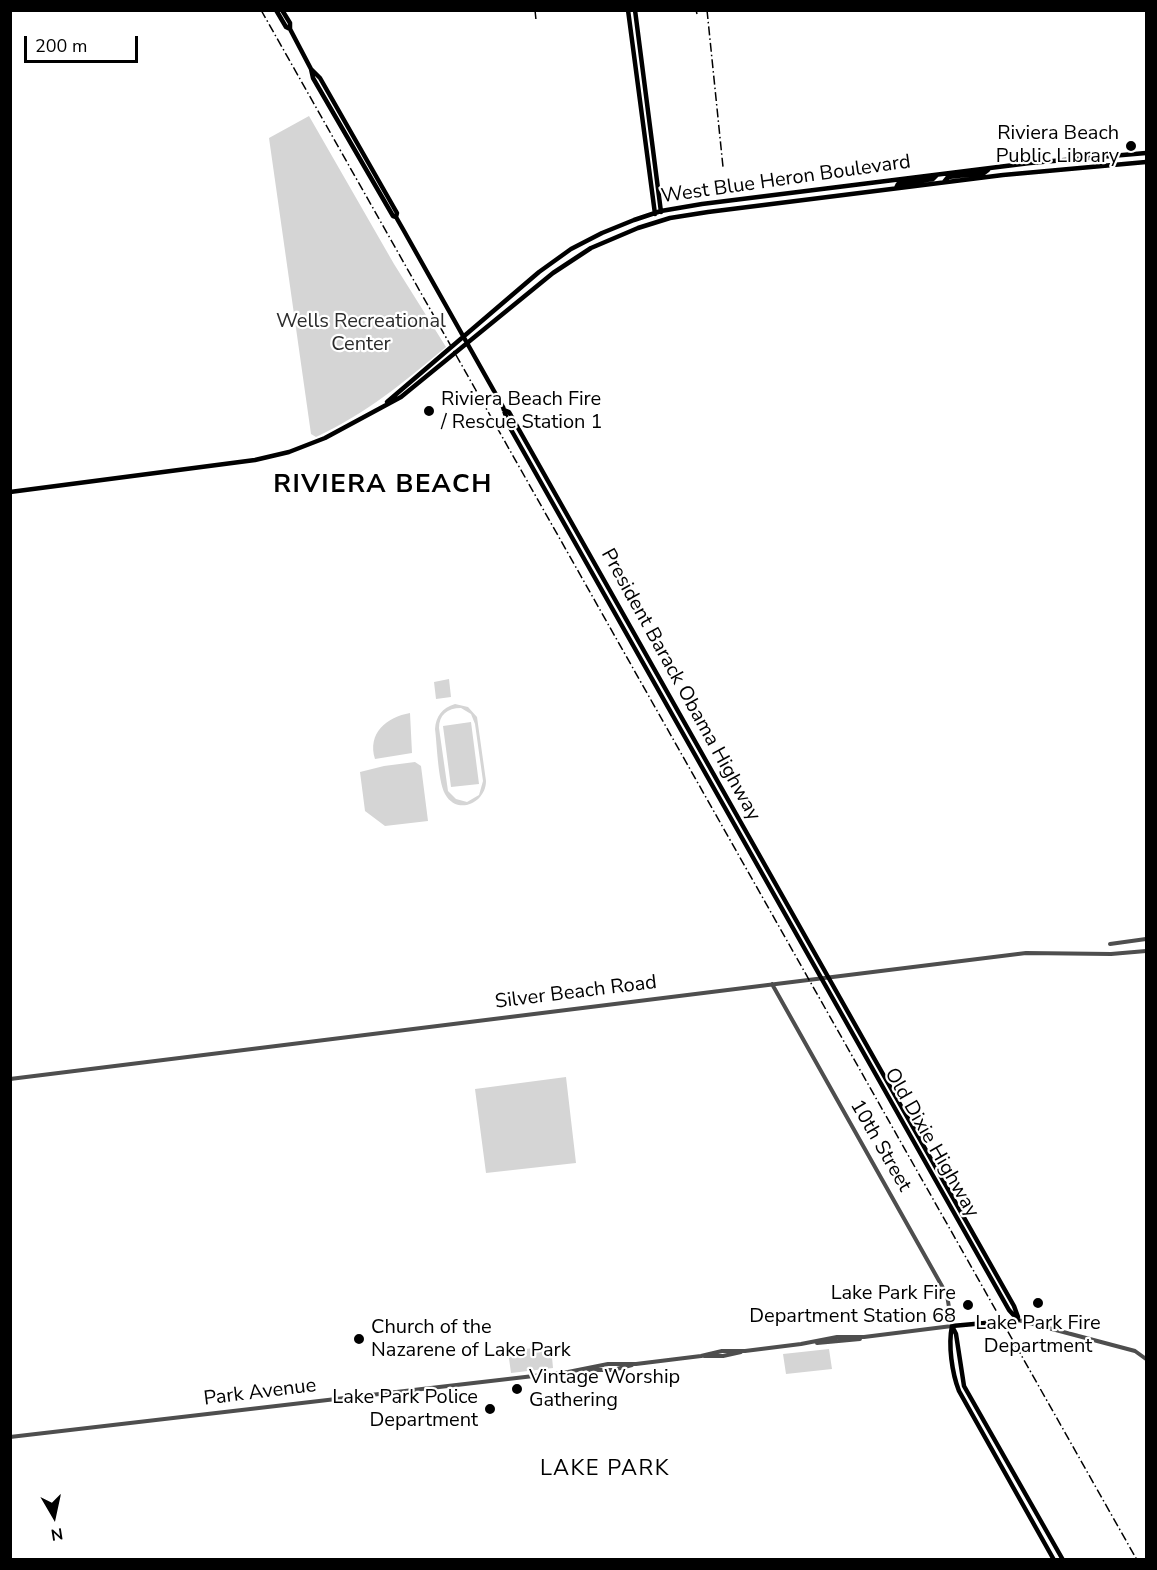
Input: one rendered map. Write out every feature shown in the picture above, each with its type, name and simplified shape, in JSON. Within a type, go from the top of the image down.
[{"type":"main road","name":"President Barack Obama Highway","points":[[276,10],[286,27],[290,29],[311,69],[313,78],[371,180],[393,216],[396,217],[504,410],[509,412],[825,978]]},
{"type":"main road","name":"President Barack Obama Highway","points":[[282,10],[290,23],[290,29]]},
{"type":"main road","points":[[628,10],[658,212],[662,220]]},
{"type":"main road","points":[[635,10],[658,212],[656,222]]},
{"type":"main road","name":"West Blue Heron Boulevard","points":[[385,405],[539,272],[572,249],[618,226],[658,212],[702,204],[938,174],[1146,153]]},
{"type":"main road","name":"West Blue Heron Boulevard","points":[[10,492],[230,464],[272,456],[325,438],[401,397],[542,280],[576,257],[614,237],[662,220],[944,182],[1146,162]]},
{"type":"main road","points":[[944,182],[948,177],[984,173],[990,168]]},
{"type":"main road","points":[[896,188],[898,184],[933,179],[938,174]]},
{"type":"main road","name":"Old Dixie Highway","points":[[825,978],[1014,1306],[1018,1320]]},
{"type":"main road","name":"Park Avenue","points":[[952,1326],[1018,1320]]},
{"type":"main road","name":"10th Street","points":[[952,1326],[950,1334],[959,1390],[1054,1560]]},
{"type":"main road","name":"10th Street","points":[[952,1326],[956,1335],[964,1386],[1063,1560]]},
{"type":"street","points":[[1110,944],[1146,939]]},
{"type":"street","name":"Silver Beach Road","points":[[10,1079],[1026,953],[1111,954],[1146,951]]},
{"type":"street","name":"10th Street","points":[[772,984],[947,1295],[952,1326]]},
{"type":"street","points":[[1018,1320],[1135,1351],[1146,1359]]},
{"type":"street","name":"Park Avenue","points":[[10,1437],[585,1370],[613,1370],[636,1364],[701,1356],[723,1356],[811,1342],[837,1342],[952,1326]]},
{"type":"green space","name":"Wells Recreational Center","points":[[309,116],[394,264],[446,347],[369,407],[316,437],[311,434],[269,138]]},
{"type":"green space","points":[[449,679],[451,697],[436,699],[434,682]]},
{"type":"green space","points":[[455,704],[468,707],[477,717],[486,781],[485,789],[476,801],[463,805],[450,801],[445,794],[439,772],[435,729],[440,713]],"holes":[[[461,708],[471,714],[475,724],[483,781],[479,795],[467,802],[456,799],[448,791],[439,728],[440,719],[448,711]]]},
{"type":"green space","points":[[410,713],[412,753],[375,759],[373,750],[376,734],[387,722]]},
{"type":"green space","points":[[471,722],[479,784],[451,787],[443,726]]},
{"type":"green space","points":[[415,762],[421,766],[428,821],[385,826],[365,811],[360,772]]},
{"type":"green space","points":[[566,1077],[576,1163],[486,1173],[475,1089]]},
{"type":"green space","points":[[551,1346],[553,1368],[511,1373],[508,1351]]},
{"type":"green space","points":[[829,1349],[832,1369],[786,1374],[783,1354]]},
{"type":"railway","points":[[261,10],[1137,1560]]},
{"type":"railway","points":[[535,10],[536,20]]},
{"type":"railway","points":[[696,10],[697,14]]},
{"type":"railway","points":[[707,10],[723,167]]},
{"type":"place","name":"Riviera Beach Public Library","points":[[1131,146]]},
{"type":"place","name":"Riviera Beach Fire / Rescue Station 1","points":[[429,411]]},
{"type":"place","name":"Lake Park Fire Department","points":[[1038,1303]]},
{"type":"place","name":"Lake Park Fire Department Station 68","points":[[968,1305]]},
{"type":"place","name":"Church of the Nazarene of Lake Park","points":[[359,1339]]},
{"type":"place","name":"Vintage Worship Gathering","points":[[517,1389]]},
{"type":"place","name":"Lake Park Police Department","points":[[490,1409]]},
{"type":"district","name":"RIVIERA BEACH","points":[[383,486]]},
{"type":"district","name":"LAKE PARK","points":[[605,1470]]}]
